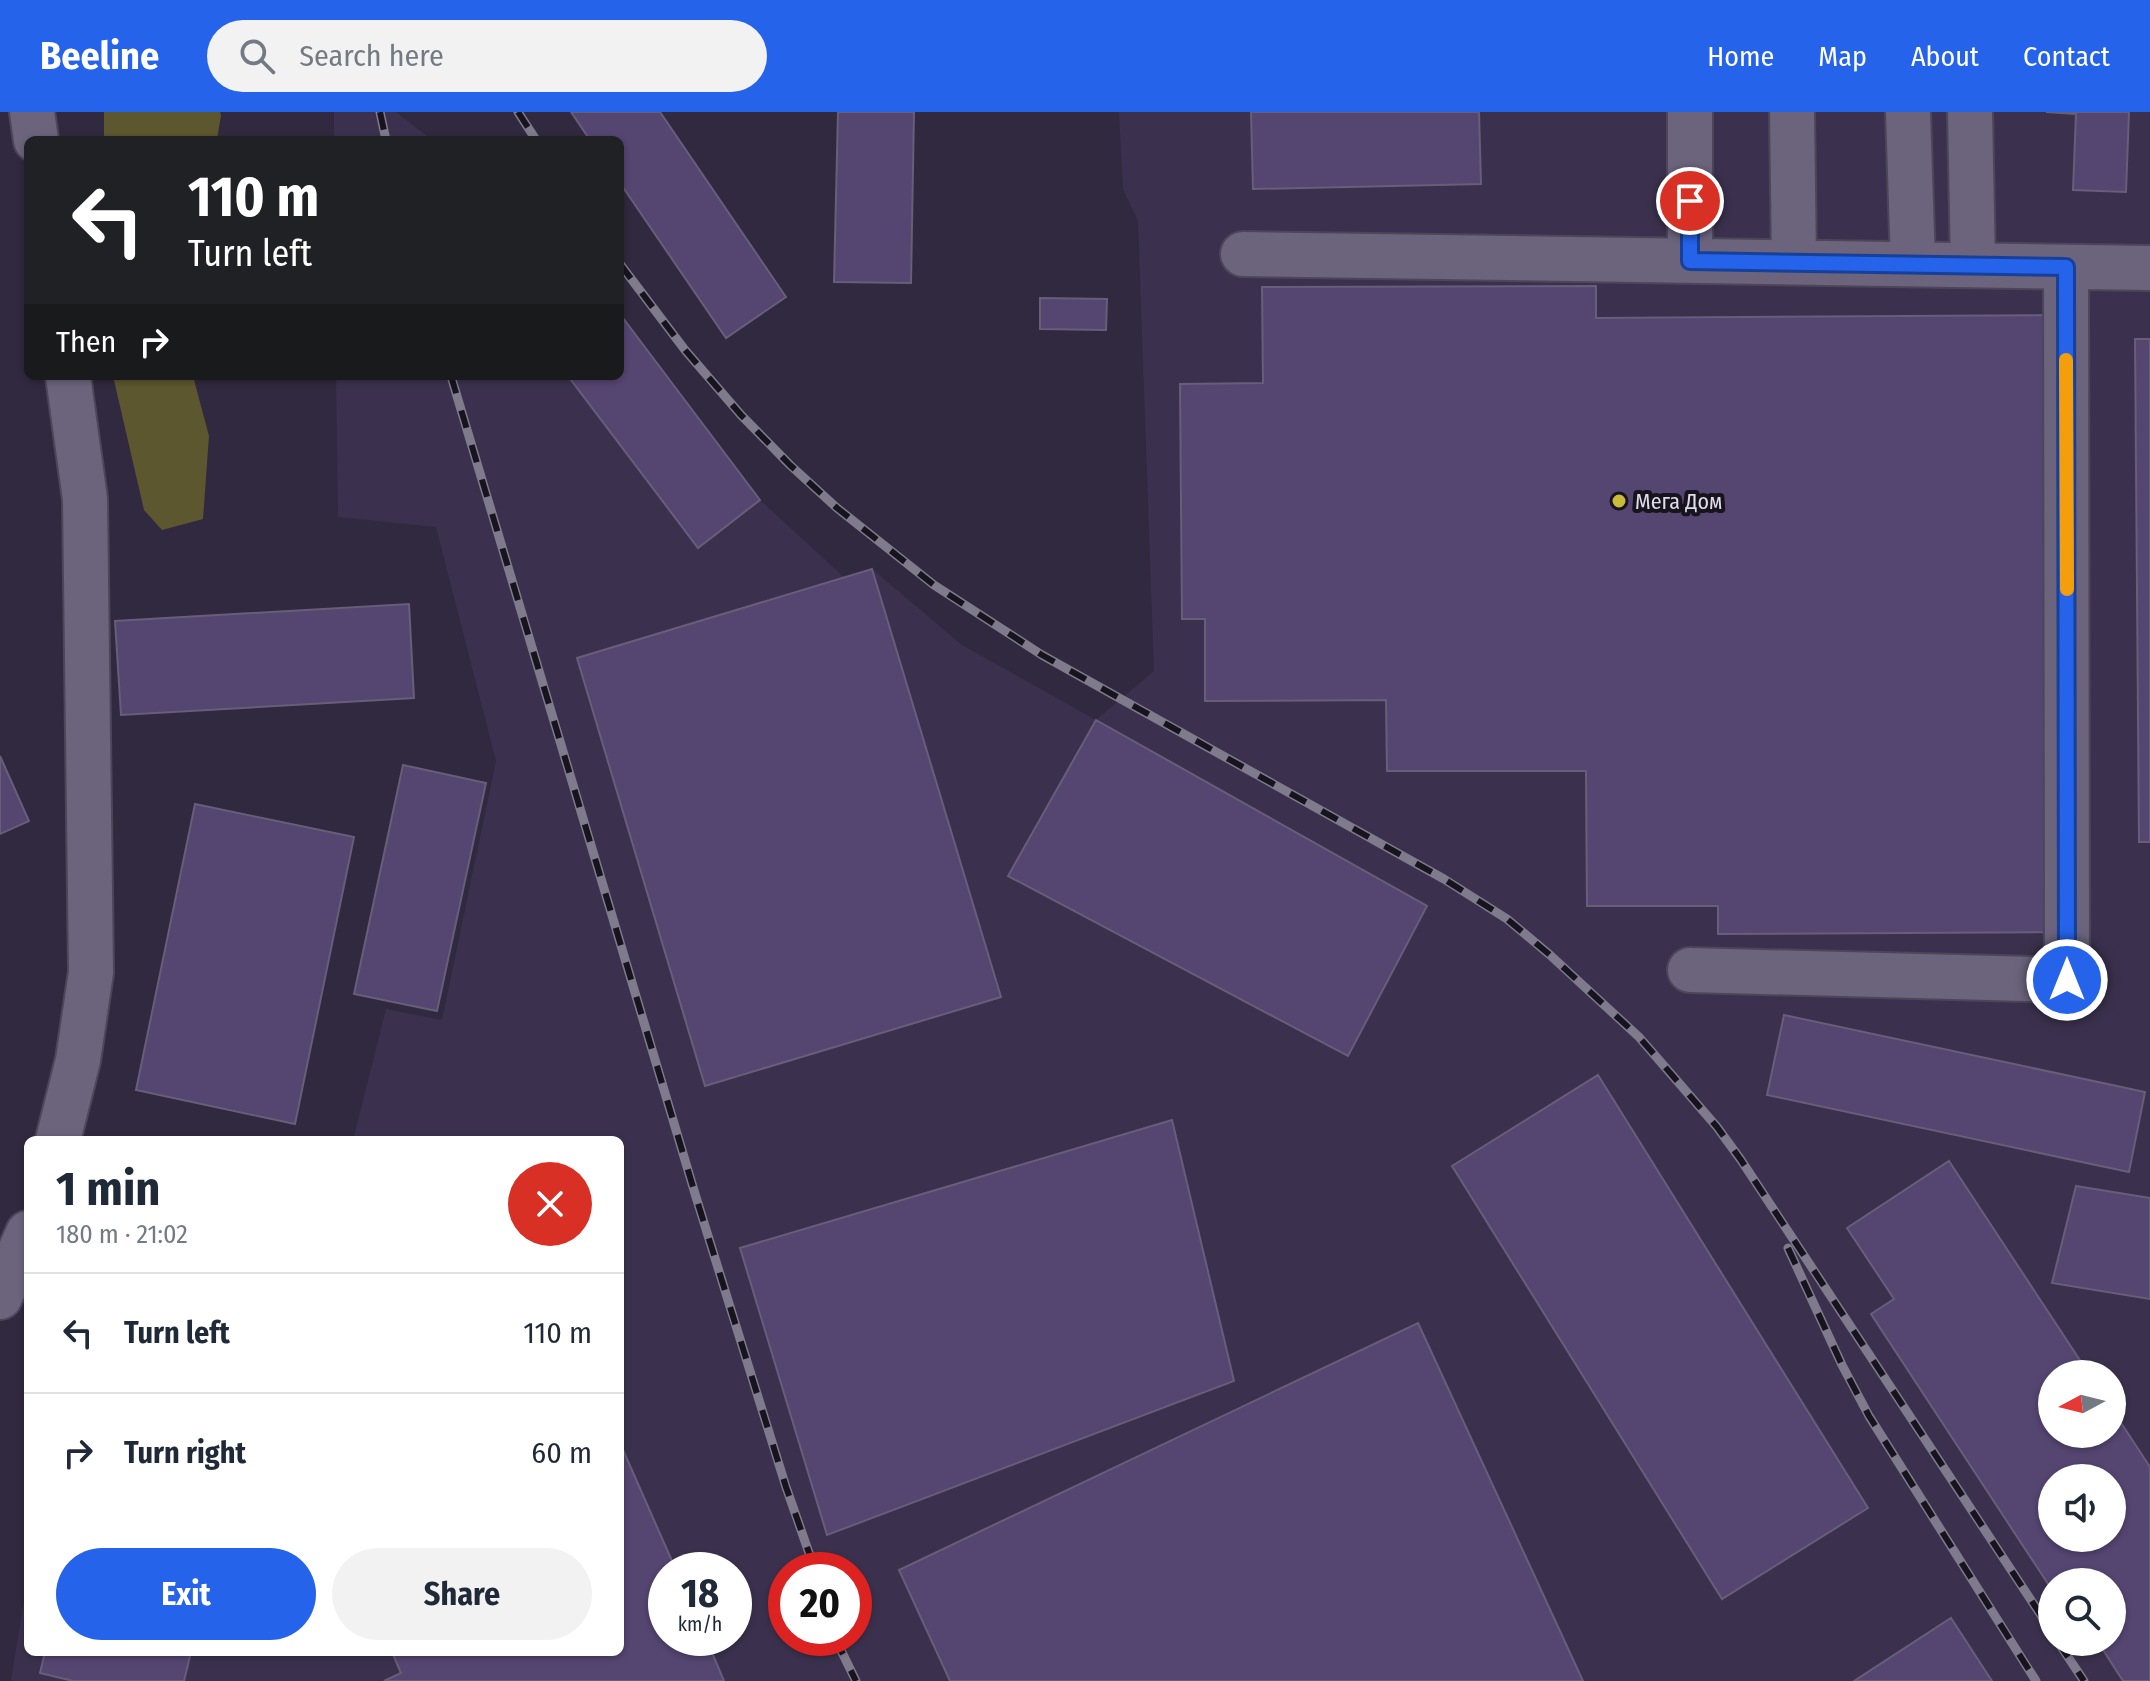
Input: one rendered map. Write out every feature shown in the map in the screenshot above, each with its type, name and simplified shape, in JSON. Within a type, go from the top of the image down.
[{"type":"lane","points":[[32,112],[35,136]]},
{"type":"lane","points":[[1690,112],[1690,261]]},
{"type":"lane","points":[[1792,112],[1794,262]]},
{"type":"lane","points":[[1908,112],[1913,264]]},
{"type":"lane","points":[[1970,112],[1973,265]]},
{"type":"lane","points":[[1243,254],[2150,268]]},
{"type":"lane","points":[[1690,970],[2067,980],[2066,267]]},
{"type":"lane","points":[[59,1136],[78,1060],[91,972],[85,499],[69,380]]},
{"type":"lane","points":[[0,1297],[24,1242]]},
{"type":"shaded area","points":[[104,112],[220,112],[221,115],[218,136],[104,136]]},
{"type":"shaded area","points":[[334,112],[396,112],[427,136],[334,136]]},
{"type":"shaded area","points":[[1119,112],[2150,112],[2150,1681],[11,1681],[24,1601],[24,1656],[624,1656],[624,1136],[354,1136],[386,1009],[442,1020],[496,761],[436,527],[338,517],[336,380],[624,380],[624,319],[760,500],[844,577],[872,569],[962,645],[1096,720],[1154,671],[1138,221],[1123,189]]},
{"type":"shaded area","points":[[114,380],[194,380],[209,436],[203,519],[162,530],[144,510]]},
{"type":"building","points":[[571,112],[660,112],[786,297],[726,338],[624,189],[624,136],[587,136]]},
{"type":"building","points":[[838,112],[914,112],[911,283],[834,282]]},
{"type":"building","points":[[1251,112],[1479,112],[1481,184],[1253,189]]},
{"type":"building","points":[[2046,112],[2129,112],[2126,192],[2073,190],[2076,114]]},
{"type":"building","name":"Мега Дом","points":[[1596,286],[1596,318],[2056,315],[2060,932],[1718,934],[1718,906],[1587,906],[1586,771],[1387,771],[1386,700],[1205,701],[1205,619],[1182,619],[1180,384],[1263,383],[1262,287]]},
{"type":"building","points":[[1040,298],[1107,299],[1106,330],[1040,329]]},
{"type":"building","points":[[624,319],[760,500],[698,548],[571,380],[624,380]]},
{"type":"building","points":[[2135,339],[2150,339],[2150,842],[2139,842]]},
{"type":"building","points":[[872,569],[1001,997],[705,1086],[577,658]]},
{"type":"building","points":[[409,604],[414,698],[121,715],[115,621]]},
{"type":"building","points":[[1096,720],[1427,906],[1348,1056],[1008,876]]},
{"type":"building","points":[[0,756],[29,821],[0,834]]},
{"type":"building","points":[[403,765],[486,783],[437,1011],[354,994]]},
{"type":"building","points":[[195,804],[354,837],[295,1124],[136,1090]]},
{"type":"building","points":[[1784,1015],[2145,1092],[2129,1172],[1767,1095]]},
{"type":"building","points":[[1598,1075],[1868,1508],[1722,1599],[1452,1166]]},
{"type":"building","points":[[1172,1120],[1234,1381],[827,1535],[740,1248]]},
{"type":"building","points":[[1949,1161],[2080,1360],[2038,1360],[2038,1448],[2126,1448],[2126,1430],[2150,1467],[2150,1681],[2123,1681],[2107,1656],[2126,1656],[2126,1568],[2038,1569],[1871,1314],[1894,1299],[1847,1228]]},
{"type":"building","points":[[2076,1186],[2150,1198],[2150,1299],[2052,1283]]},
{"type":"building","points":[[1418,1323],[1583,1681],[950,1681],[899,1570]]},
{"type":"building","points":[[624,1452],[668,1552],[648,1552],[648,1656],[714,1656],[724,1681],[384,1681],[401,1673],[394,1656],[624,1656]]},
{"type":"building","points":[[1951,1618],[1992,1681],[1854,1681]]},
{"type":"building","points":[[44,1656],[190,1656],[184,1681],[73,1681],[40,1673]]},
{"type":"railway","points":[[380,112],[385,136]]},
{"type":"railway","points":[[518,112],[533,136]]},
{"type":"railway","points":[[624,269],[685,350],[741,415],[790,465],[837,508],[934,585],[1042,655],[1444,879],[1507,919],[1639,1037],[1717,1127],[1741,1160],[2038,1611]]},
{"type":"railway","points":[[452,380],[696,1197],[809,1552]]},
{"type":"railway","points":[[1788,1248],[1869,1416],[2036,1681]]},
{"type":"railway","points":[[844,1656],[856,1681]]},
{"type":"railway","points":[[2067,1656],[2084,1681]]},
{"type":"slow traffic","points":[[2066,360],[2067,589]]},
{"type":"place","name":"Мега Дом","points":[[1619,501]]},
{"type":"route","points":[[1690,201],[1690,261],[2066,267],[2067,980]]}]
